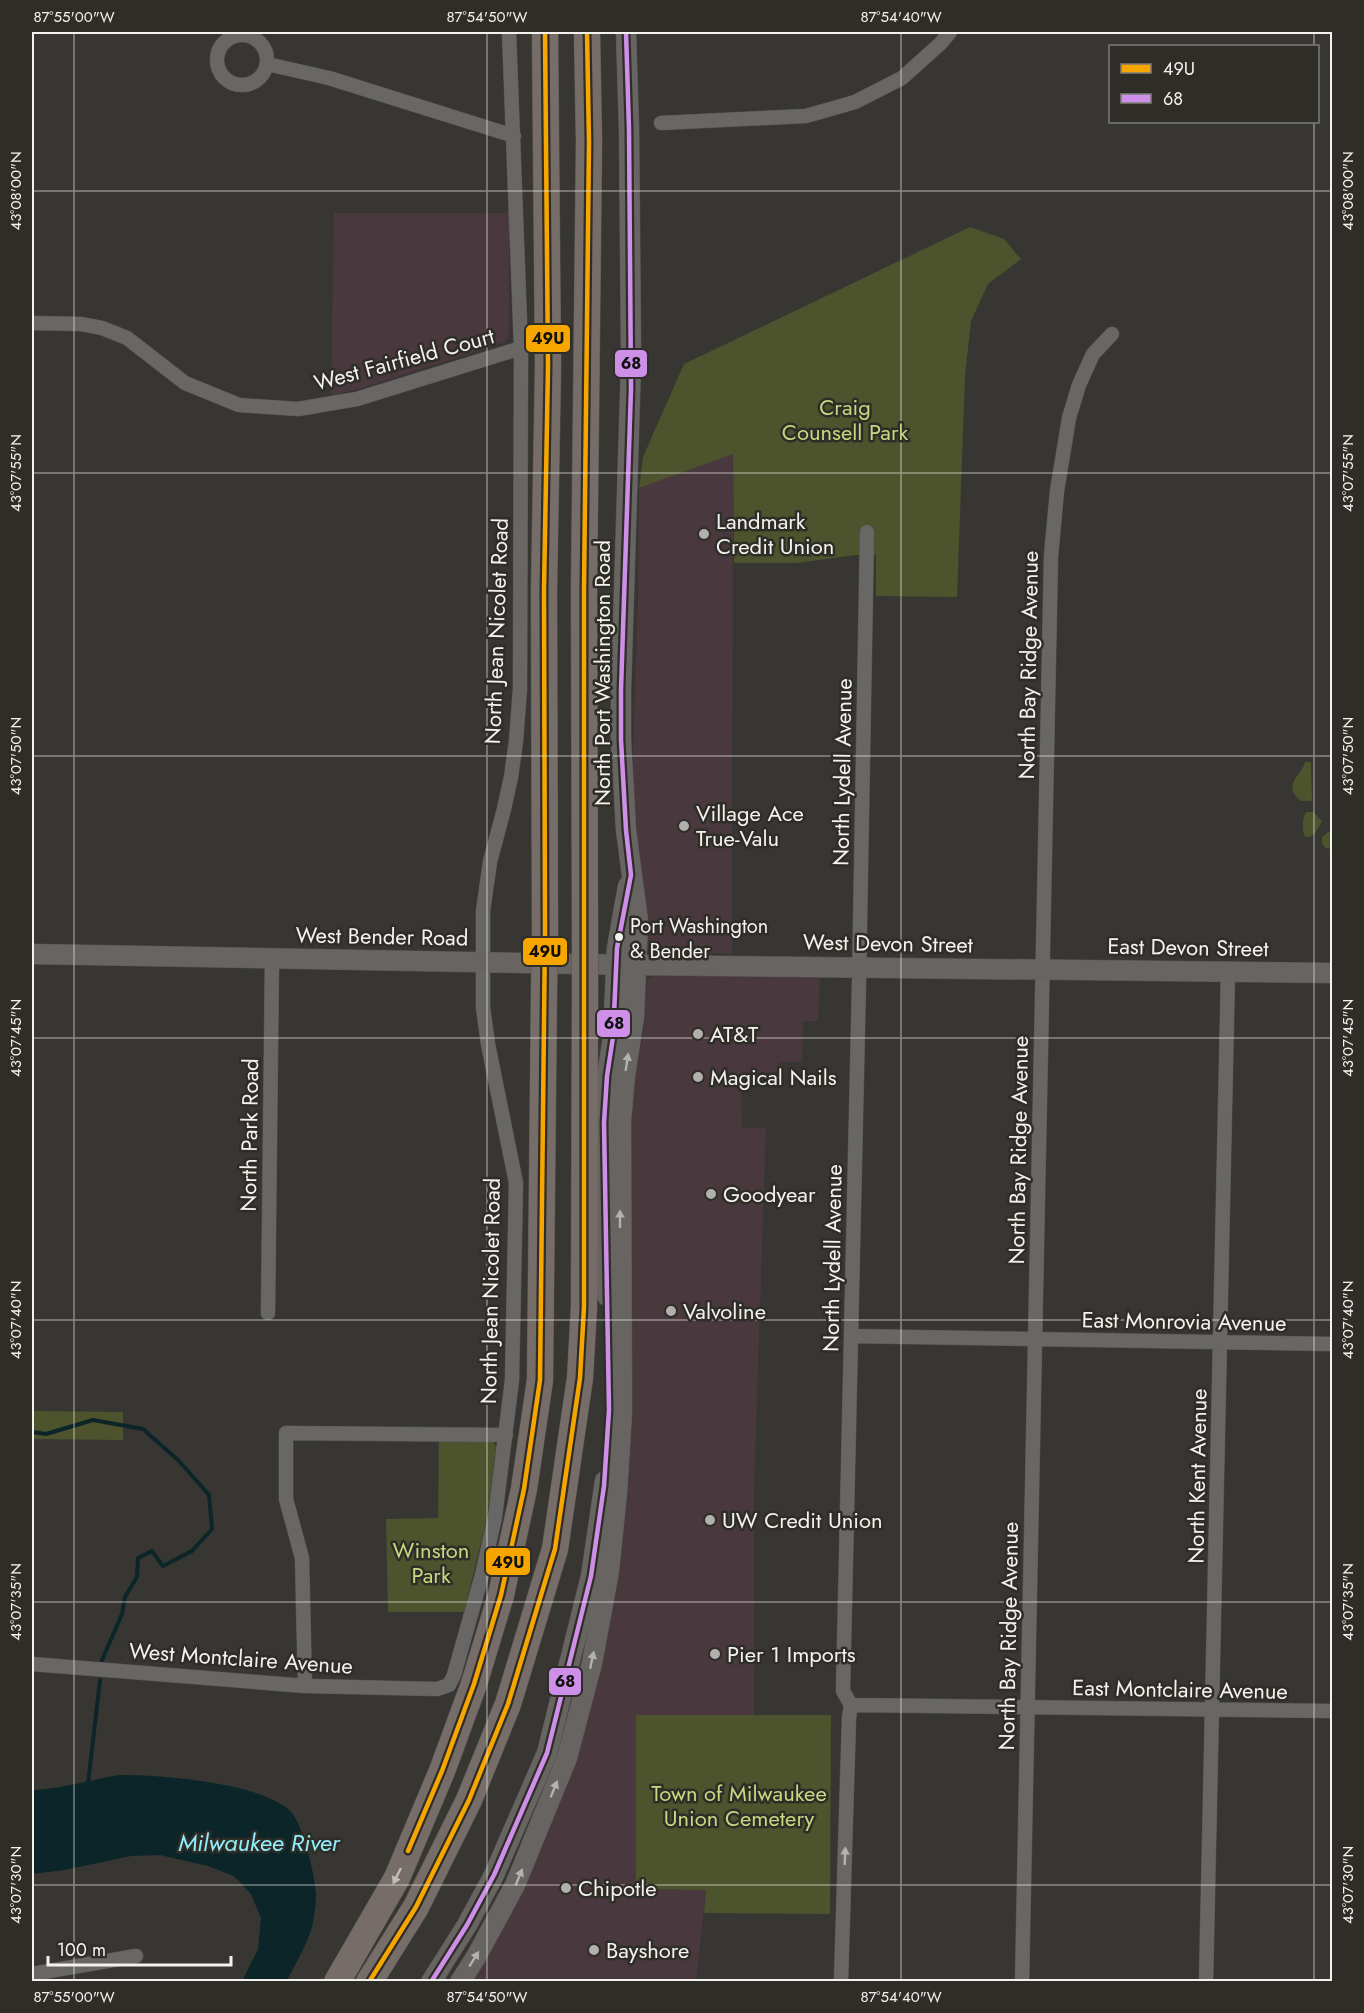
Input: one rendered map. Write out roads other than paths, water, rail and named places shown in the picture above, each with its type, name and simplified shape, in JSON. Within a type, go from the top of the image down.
[{"type":"highway","points":[[337,1982],[397,1878],[442,1771],[474,1684],[501,1595],[524,1489],[540,1380],[545,934],[544,590],[548,366],[546,32]]},
{"type":"highway","points":[[369,1982],[416,1907],[470,1800],[508,1704],[555,1549],[580,1378],[584,1307],[584,590],[589,165],[587,32]]},
{"type":"main road","name":"North Port Washington Road","points":[[460,1982],[515,1885],[567,1758],[592,1663],[609,1571],[622,1413],[621,1120],[634,1017],[626,965],[617,948],[631,875],[621,740],[631,357],[626,32]]},
{"type":"main road","name":"West Bender Road","points":[[32,954],[732,965]]},
{"type":"main road","name":"North Port Washington Road","points":[[431,1982],[467,1925],[494,1875],[547,1753],[591,1576],[604,1485],[608,1422],[604,1123],[607,1076],[626,965]]},
{"type":"main road","name":"West Devon Street","points":[[732,965],[1043,969]]},
{"type":"main road","name":"East Devon Street","points":[[1043,969],[1332,973]]},
{"type":"street","name":"North Jean Nicolet Road","points":[[448,1686],[454,1675],[487,1555],[495,1517],[513,1365],[516,1183],[488,1044],[483,1007],[485,901],[490,862],[511,777],[520,689],[521,348],[508,32]]},
{"type":"street","points":[[661,123],[806,116],[855,102],[902,78],[950,32]]},
{"type":"street","points":[[267,64],[329,78],[514,136]]},
{"type":"street","name":"West Fairfield Court","points":[[32,323],[81,324],[102,328],[127,338],[185,383],[239,405],[298,409],[357,399],[521,348]]},
{"type":"street","name":"North Bay Ridge Avenue","points":[[1022,1982],[1051,556],[1057,491],[1069,418],[1079,385],[1093,354],[1112,334]]},
{"type":"street","name":"North Lydell Avenue","points":[[841,1982],[848,1730],[851,1705],[843,1691],[860,967],[867,532]]},
{"type":"street","name":"North Park Road","points":[[268,1313],[272,958]]},
{"type":"street","name":"North Kent Avenue","points":[[1206,1982],[1228,972]]},
{"type":"street","name":"East Monrovia Avenue","points":[[851,1336],[1332,1344]]},
{"type":"street","points":[[305,1686],[302,1558],[286,1499],[286,1433],[506,1435]]},
{"type":"street","name":"West Montclaire Avenue","points":[[32,1664],[305,1686],[431,1689],[448,1686]]},
{"type":"street","points":[[851,1705],[1027,1708]]},
{"type":"street","name":"East Montclaire Avenue","points":[[1027,1708],[1332,1712]]},
{"type":"street","points":[[32,1974],[136,1956]]},
{"type":"water","name":"Milwaukee River","points":[[119,1775],[182,1779],[231,1786],[273,1800],[293,1815],[299,1824],[307,1849],[316,1898],[311,1930],[287,1981],[242,1981],[258,1949],[261,1918],[251,1894],[234,1876],[208,1866],[160,1855],[131,1856],[32,1874],[32,1790]]},
{"type":"waterway","points":[[32,1432],[46,1434],[93,1420],[143,1429],[179,1461],[209,1495],[212,1529],[192,1551],[163,1566],[152,1551],[138,1558],[137,1577],[125,1597],[122,1614],[102,1660]]},
{"type":"waterway","points":[[88,1784],[100,1680]]},
{"type":"place","name":"Landmark Credit Union","points":[[704,534]]},
{"type":"place","name":"Village Ace True-Valu","points":[[684,826]]},
{"type":"place","name":"Port Washington & Bender","points":[[619,937]]},
{"type":"place","name":"AT&T","points":[[698,1034]]},
{"type":"place","name":"Magical Nails","points":[[698,1077]]},
{"type":"place","name":"Goodyear","points":[[711,1194]]},
{"type":"place","name":"Valvoline","points":[[671,1311]]},
{"type":"place","name":"UW Credit Union","points":[[710,1520]]},
{"type":"place","name":"Pier 1 Imports","points":[[715,1654]]},
{"type":"place","name":"Chipotle","points":[[566,1888]]},
{"type":"place","name":"Bayshore","points":[[594,1950]]},
{"type":"park label","name":"Craig Counsell Park","points":[[845,420]]},
{"type":"park label","name":"Winston Park","points":[[431,1562]]},
{"type":"park label","name":"Town of Milwaukee Union Cemetery","points":[[739,1806]]}]
